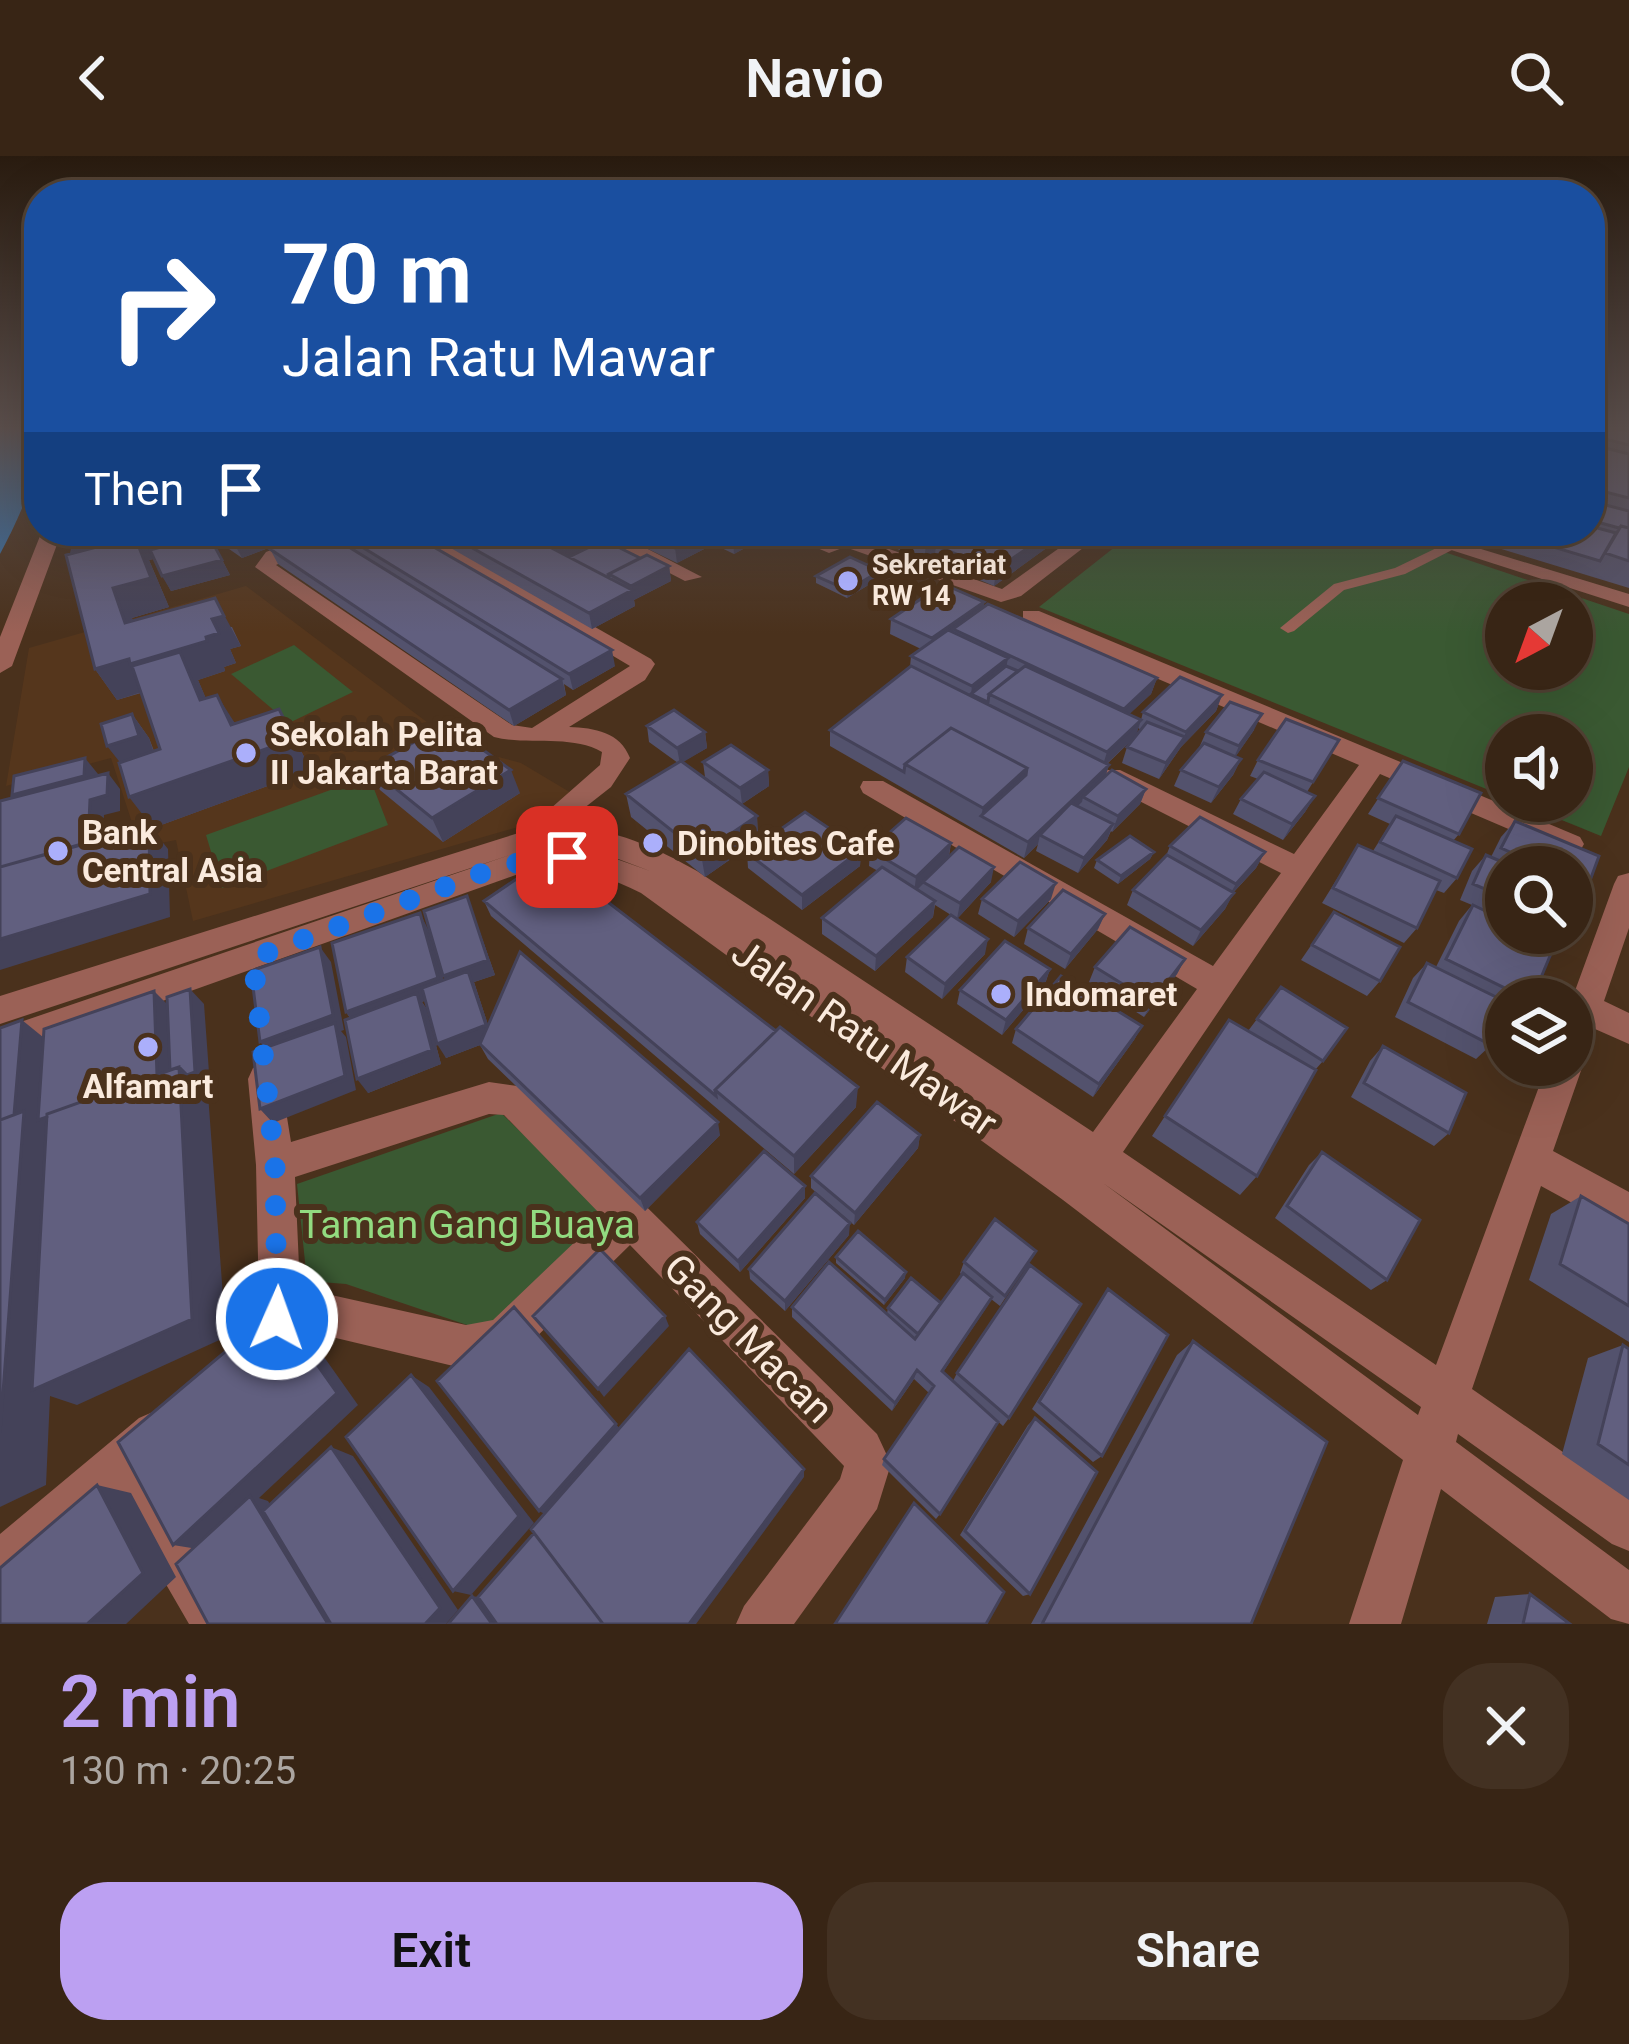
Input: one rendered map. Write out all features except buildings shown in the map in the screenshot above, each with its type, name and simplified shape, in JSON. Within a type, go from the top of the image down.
[{"type":"street","points":[[0,666],[46,546]]},
{"type":"street","points":[[298,546],[273,556],[265,567],[503,731],[600,738],[613,747],[617,758],[596,789],[546,823],[538,848]]},
{"type":"street","points":[[439,546],[643,664],[637,675],[536,736]]},
{"type":"street","points":[[629,546],[692,577]]},
{"type":"street","points":[[877,546],[986,595],[1001,596],[1014,592],[1075,546]]},
{"type":"street","points":[[1449,546],[1629,601]]},
{"type":"street","points":[[1031,616],[1570,844]]},
{"type":"street","points":[[1098,1156],[1375,761]]},
{"type":"street","points":[[1091,766],[1299,868]]},
{"type":"street","points":[[873,787],[1218,985]]},
{"type":"street","name":"Jalan Ratu Mawar","points":[[0,1044],[253,958],[538,848],[580,836],[646,855],[1098,1156],[1629,1527]]},
{"type":"street","name":"Jalan Ratu Mawar","points":[[538,848],[594,861],[652,885],[1077,1187],[1629,1601]]},
{"type":"street","points":[[1593,985],[1629,884]]},
{"type":"street","name":"Jalan Ratu Mawar","points":[[0,1010],[253,958]]},
{"type":"street","points":[[1593,1012],[1629,1029]]},
{"type":"street","points":[[0,1566],[269,1332],[280,1304],[275,1165],[263,1053]]},
{"type":"street","points":[[1376,1624],[1446,1400],[1557,1086]]},
{"type":"street","name":"Gang Macan","points":[[275,1165],[502,1095],[512,1099],[861,1450],[868,1464],[860,1492],[762,1624]]},
{"type":"street","points":[[1531,1159],[1629,1214]]},
{"type":"street","points":[[280,1304],[466,1347],[484,1347],[504,1339],[629,1218]]},
{"type":"street","points":[[122,1463],[218,1624]]},
{"type":"lane","points":[[1288,628],[1339,587],[1400,571],[1449,546]]},
{"type":"shaded area","name":"Sekolah Pelita II Jakarta Barat","points":[[246,586],[460,747],[521,763],[573,794],[556,816],[193,921],[176,840],[140,847],[111,758],[6,786],[29,648]]},
{"type":"green space","points":[[1116,546],[1427,546],[1534,582],[1485,582],[1485,690],[1593,690],[1593,602],[1629,614],[1629,767],[1601,836],[1567,822],[1593,822],[1593,714],[1485,714],[1485,788],[1039,607]]},
{"type":"green space","points":[[294,645],[353,692],[289,723],[231,674]]},
{"type":"green space","points":[[369,776],[388,825],[222,888],[206,835]]},
{"type":"green space","name":"Taman Gang Buaya","points":[[501,1113],[610,1217],[495,1327],[476,1328],[346,1284],[307,1281],[297,1184]]},
{"type":"water","points":[[0,497],[24,497],[24,502],[0,554]]},
{"type":"place","name":"Sekretariat RW 14","points":[[848,581]]},
{"type":"place","name":"Sekolah Pelita II Jakarta Barat","points":[[246,753]]},
{"type":"place","name":"Dinobites Cafe","points":[[653,843]]},
{"type":"place","name":"Bank Central Asia","points":[[58,851]]},
{"type":"place","name":"Indomaret","points":[[1001,994]]},
{"type":"place","name":"Alfamart","points":[[148,1047]]},
{"type":"route","points":[[277,1319],[275,1165],[253,958],[485,872],[567,857]]}]
